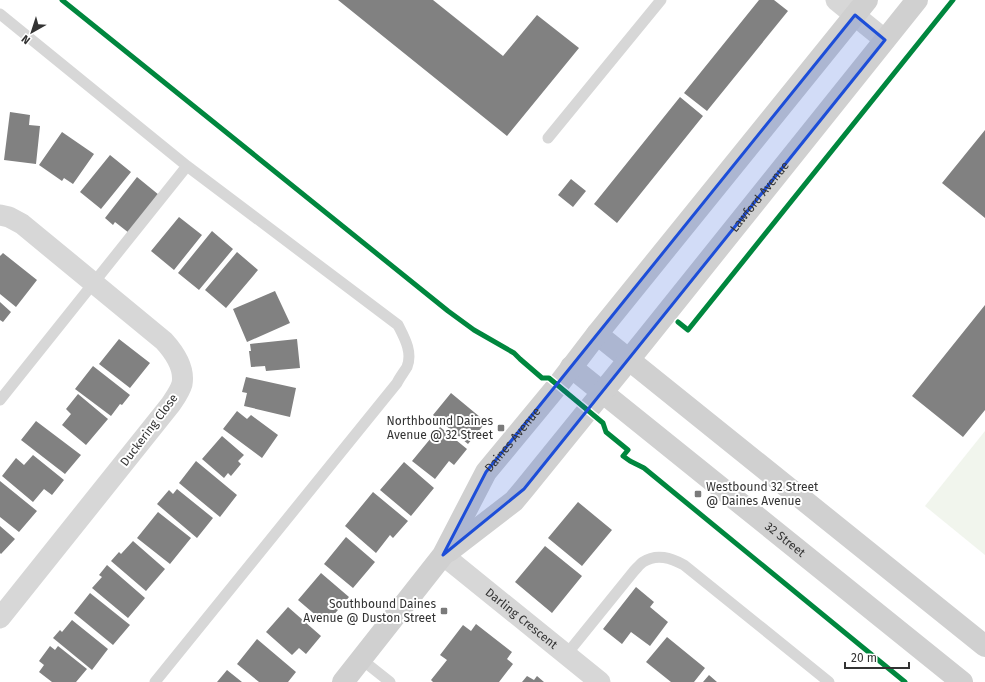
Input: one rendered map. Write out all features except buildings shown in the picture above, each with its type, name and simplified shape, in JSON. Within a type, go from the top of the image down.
[{"type":"street","points":[[836,0],[861,8],[885,40]]},
{"type":"street","name":"Lawford Avenue","points":[[602,392],[917,0]]},
{"type":"street","points":[[861,8],[597,334],[985,646]]},
{"type":"street","name":"Duckering Close","points":[[0,215],[9,217],[22,224],[164,341],[172,349],[182,372],[182,384],[179,392],[171,404],[0,618]]},
{"type":"street","name":"Daines Avenue","points":[[343,682],[443,555],[486,472],[597,334]]},
{"type":"street","name":"32 Street","points":[[571,367],[962,682]]},
{"type":"street","name":"Daines Avenue","points":[[443,555],[514,501],[602,392]]},
{"type":"street","name":"Darling Crescent","points":[[443,555],[600,682]]},
{"type":"lane","points":[[548,138],[661,0]]},
{"type":"lane","points":[[0,14],[187,166],[398,325],[406,342],[409,357],[407,366],[397,383],[155,682]]},
{"type":"lane","points":[[0,400],[187,166]]},
{"type":"lane","points":[[566,655],[634,571],[644,562],[654,558],[664,557],[684,564],[829,682]]},
{"type":"lane","points":[[362,658],[390,682]]},
{"type":"highlighted area","points":[[855,15],[885,40],[524,489],[443,555],[486,472]]},
{"type":"shaded area","points":[[985,431],[985,555],[925,506]]},
{"type":"cycle path","points":[[62,0],[448,311],[474,330],[514,353],[542,378],[549,378],[603,423],[606,432],[628,450],[623,456],[644,468],[905,682]]},
{"type":"cycle path","points":[[678,322],[688,330],[953,0]]},
{"type":"place","name":"Northbound Daines Avenue @ 32 Street","points":[[501,428]]},
{"type":"place","name":"Westbound 32 Street @ Daines Avenue","points":[[698,494]]},
{"type":"place","name":"Southbound Daines Avenue @ Duston Street","points":[[444,611]]}]
